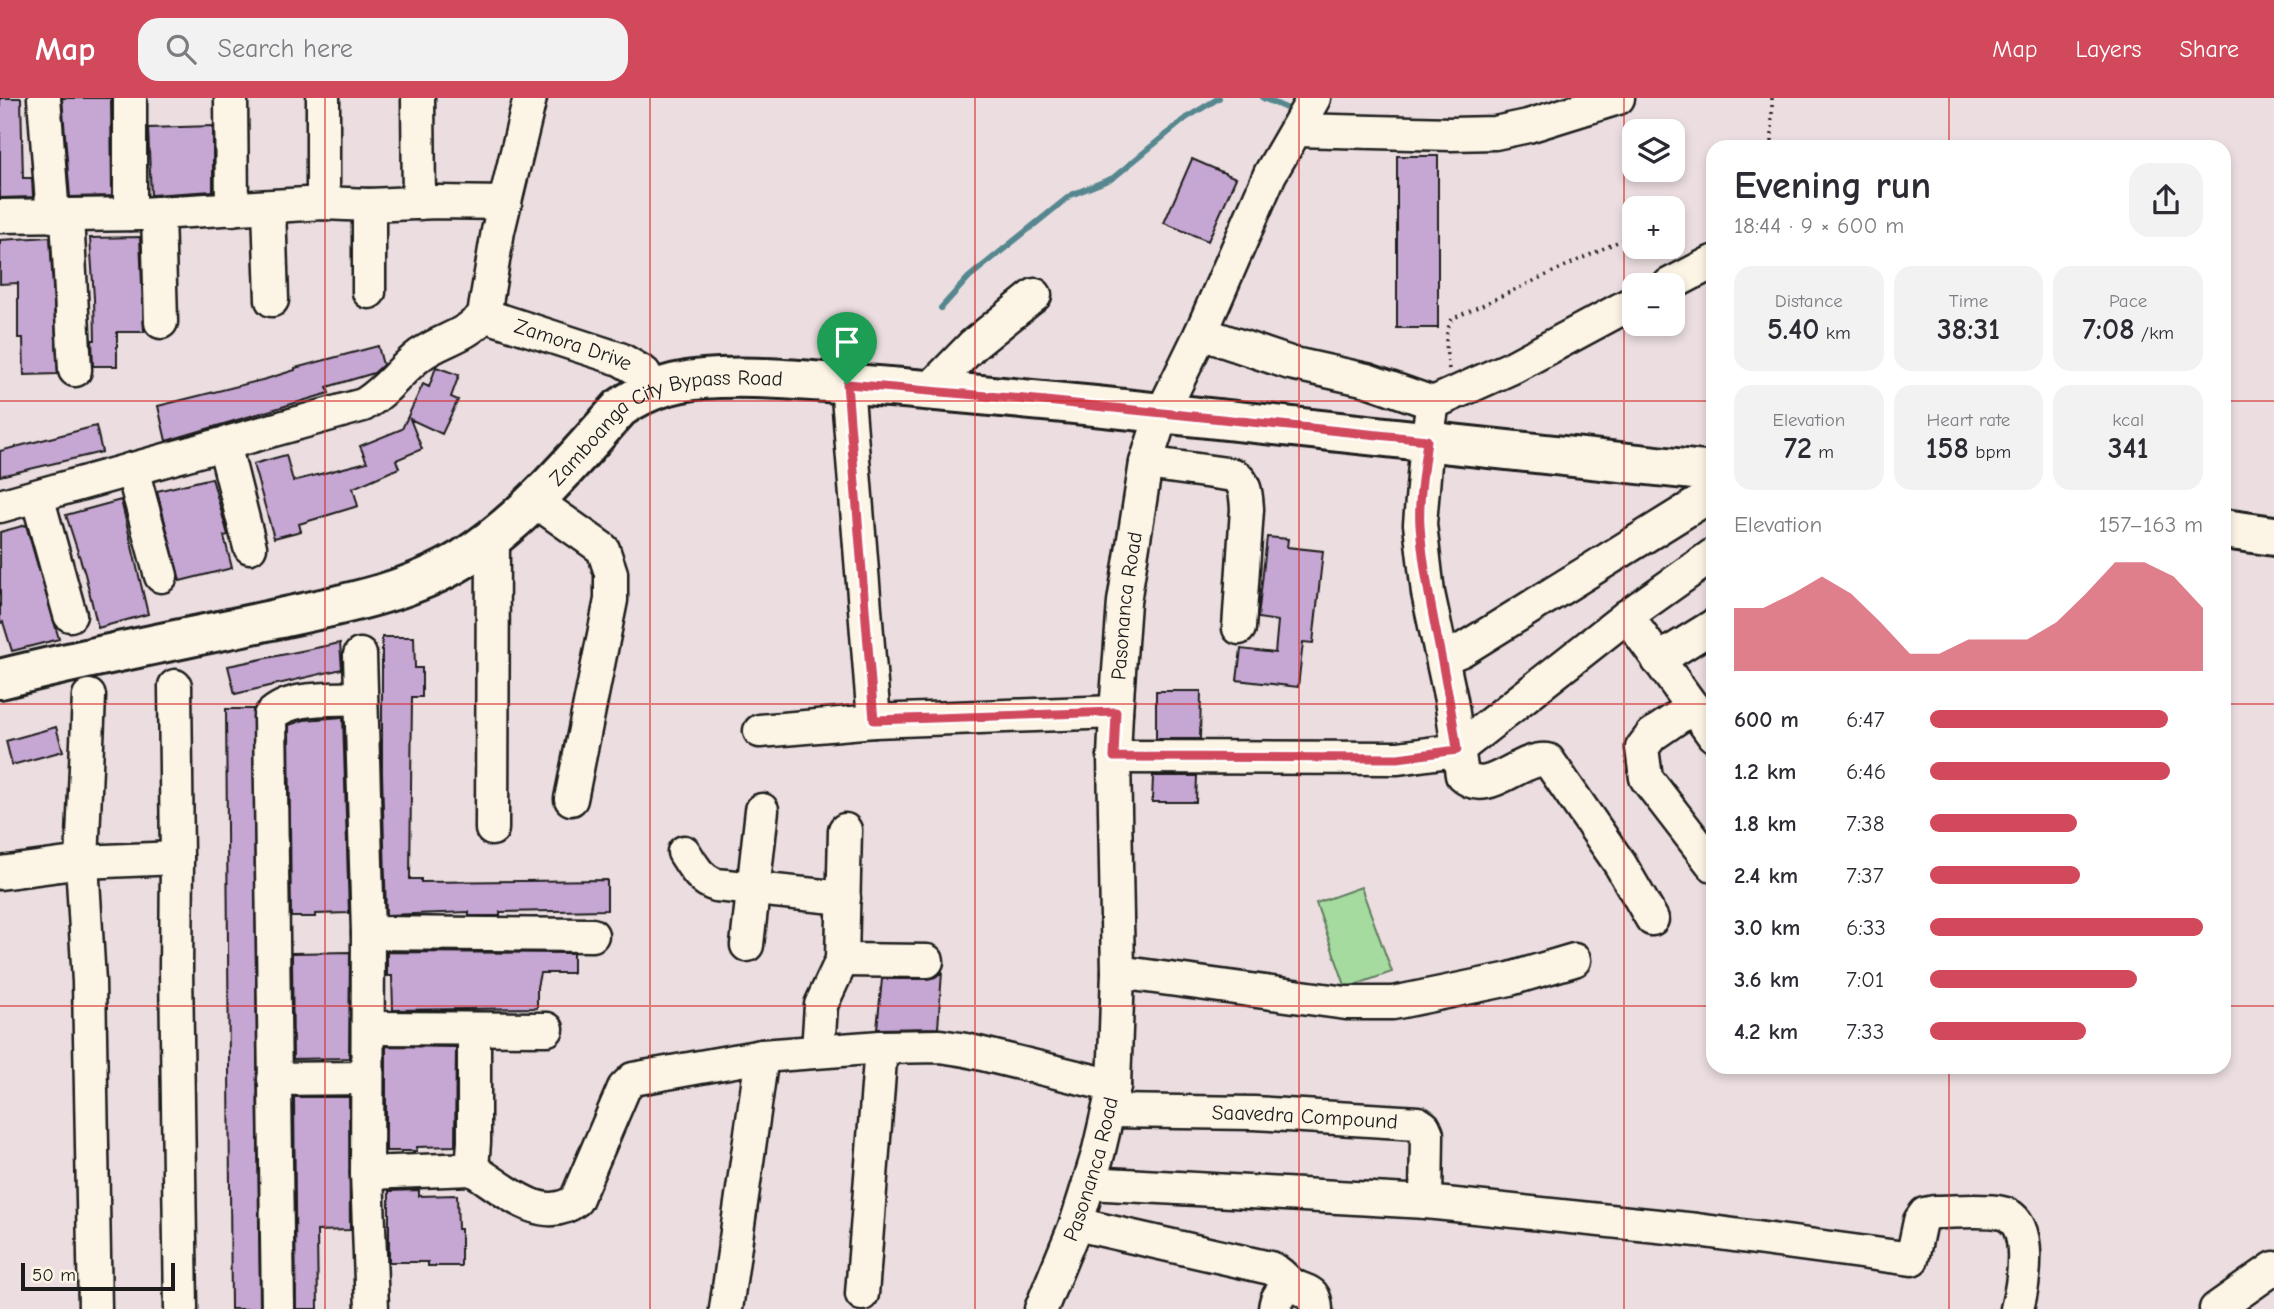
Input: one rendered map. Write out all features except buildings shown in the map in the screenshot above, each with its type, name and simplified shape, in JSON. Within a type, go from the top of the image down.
[{"type":"main road","name":"Zamboanga City Bypass Road","points":[[0,679],[81,658],[339,605],[428,577],[463,559],[535,501],[620,408],[637,396],[653,388],[716,378],[761,377],[929,390],[1427,440],[1705,488]]},
{"type":"main road","points":[[2231,530],[2274,536]]},
{"type":"street","points":[[44,98],[60,216],[75,370]]},
{"type":"street","points":[[130,98],[161,322]]},
{"type":"street","points":[[231,98],[232,209]]},
{"type":"street","points":[[323,98],[323,204]]},
{"type":"street","points":[[418,98],[419,203]]},
{"type":"street","points":[[0,506],[363,405],[378,397],[421,354],[466,333],[484,315],[505,203],[530,98]]},
{"type":"street","name":"Pasonanca Road","points":[[1041,1309],[1076,1224],[1111,1099],[1118,972],[1114,757],[1116,712],[1124,602],[1144,474],[1162,413],[1270,174],[1314,98]]},
{"type":"street","points":[[1296,130],[1495,133],[1528,126],[1618,98]]},
{"type":"street","points":[[0,216],[144,213],[323,204],[505,203]]},
{"type":"street","points":[[369,205],[369,292]]},
{"type":"street","points":[[269,207],[272,300]]},
{"type":"street","points":[[1685,277],[1706,266]]},
{"type":"street","points":[[929,390],[973,345],[1035,295]]},
{"type":"street","points":[[1200,333],[1290,363],[1443,399],[1513,367],[1622,308]]},
{"type":"street","name":"Zamora Drive","points":[[484,315],[620,359],[644,373],[653,388]]},
{"type":"street","points":[[847,384],[874,720]]},
{"type":"street","points":[[1443,399],[1427,440],[1420,524],[1428,593],[1443,658],[1462,775],[1469,782],[1480,783],[1532,762],[1548,760],[1620,864],[1652,919]]},
{"type":"street","points":[[225,444],[250,547]]},
{"type":"street","points":[[132,469],[161,576]]},
{"type":"street","points":[[1144,474],[1246,491],[1239,628]]},
{"type":"street","points":[[1443,658],[1462,650],[1705,488]]},
{"type":"street","points":[[37,496],[71,615]]},
{"type":"street","points":[[535,501],[603,549],[611,573],[611,600],[571,799]]},
{"type":"street","points":[[492,829],[493,536]]},
{"type":"street","points":[[1114,757],[1398,758],[1457,750],[1627,616],[1706,560]]},
{"type":"street","points":[[1627,616],[1706,725]]},
{"type":"street","points":[[1658,660],[1706,630]]},
{"type":"street","points":[[360,655],[368,933],[367,1173],[372,1309]]},
{"type":"street","points":[[175,686],[181,1309]]},
{"type":"street","points":[[89,696],[82,862],[89,982],[95,1309]]},
{"type":"street","points":[[278,1309],[270,716],[279,706],[305,701],[360,698]]},
{"type":"street","points":[[1693,707],[1652,735],[1642,748],[1642,764],[1646,778],[1706,856]]},
{"type":"street","points":[[760,731],[874,720],[1116,712]]},
{"type":"street","points":[[747,945],[762,810]]},
{"type":"street","points":[[818,1051],[821,1004],[842,960],[845,830]]},
{"type":"street","points":[[684,852],[707,882],[844,898]]},
{"type":"street","points":[[0,873],[82,862],[177,858]]},
{"type":"street","points":[[368,933],[592,935]]},
{"type":"street","points":[[842,960],[927,961]]},
{"type":"street","points":[[1118,972],[1346,1003],[1394,1003],[1510,979],[1574,960]]},
{"type":"street","points":[[368,1028],[547,1029]]},
{"type":"street","points":[[367,1173],[472,1169],[474,1030]]},
{"type":"street","name":"Saavedra Compound","points":[[472,1169],[535,1208],[550,1210],[567,1207],[576,1200],[624,1088],[633,1079],[762,1056],[881,1047],[940,1046],[966,1050],[1111,1099],[1255,1113],[1418,1123],[1424,1127],[1427,1134],[1426,1202]]},
{"type":"street","points":[[862,1294],[881,1047]]},
{"type":"street","points":[[726,1309],[762,1056]]},
{"type":"street","points":[[274,1079],[367,1078]]},
{"type":"street","points":[[1089,1183],[1426,1202],[1697,1230],[1912,1259],[1920,1221],[1925,1214],[2003,1213],[2014,1219],[2021,1232],[2025,1274],[2017,1309]]},
{"type":"street","points":[[1076,1224],[1269,1268],[1280,1272],[1285,1298],[1309,1291],[1314,1297],[1317,1309]]},
{"type":"street","points":[[2216,1309],[2274,1268]]},
{"type":"path","points":[[1772,98],[1772,140]]},
{"type":"path","points":[[1443,399],[1446,329],[1452,319],[1622,240]]},
{"type":"green space","points":[[1361,887],[1392,972],[1346,988],[1316,903]]},
{"type":"waterway","points":[[941,308],[969,277],[1071,195],[1113,178],[1186,118],[1219,98]]},
{"type":"waterway","points":[[1263,98],[1295,112]]},
{"type":"route","points":[[847,384],[1036,400],[1427,440],[1420,524],[1428,593],[1451,700],[1457,750],[1398,758],[1114,757],[1116,712],[874,720],[847,384]]}]
